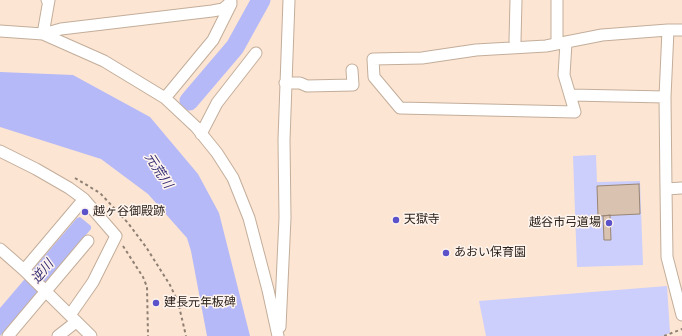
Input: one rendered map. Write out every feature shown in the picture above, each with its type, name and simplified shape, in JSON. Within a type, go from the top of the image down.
[{"type":"street","points":[[42,34],[49,0],[47,0]]},
{"type":"street","points":[[279,336],[285,218],[285,83],[289,0]]},
{"type":"street","points":[[515,41],[516,0]]},
{"type":"street","points":[[557,0],[561,41],[564,75],[575,112],[400,108],[374,77],[374,59],[422,58],[470,51],[546,46],[561,41],[602,35],[682,30]]},
{"type":"street","points":[[0,31],[42,34],[61,29],[212,11],[223,9],[232,1]]},
{"type":"street","points":[[166,98],[213,40],[232,1]]},
{"type":"street","points":[[668,30],[665,97],[667,257],[682,316]]},
{"type":"street","points":[[42,34],[104,61],[166,98],[217,153],[232,178],[249,218],[279,336]]},
{"type":"street","points":[[201,134],[217,103],[256,53]]},
{"type":"street","points":[[285,83],[300,83],[307,86],[353,84],[352,70]]},
{"type":"street","points":[[571,95],[665,97]]},
{"type":"street","points":[[0,151],[36,169],[84,199],[116,236],[94,282],[73,318],[58,336]]},
{"type":"street","points":[[666,188],[682,188]]},
{"type":"street","points":[[24,270],[84,199]]},
{"type":"street","points":[[8,336],[44,290],[88,241]]},
{"type":"street","points":[[0,249],[24,270],[90,336]]},
{"type":"path","points":[[116,236],[143,277],[147,287],[148,336]]},
{"type":"path","points":[[664,336],[682,329]]},
{"type":"shaded area","name":"越谷市弓道場","points":[[596,155],[597,182],[640,181],[643,265],[577,267],[573,156]]},
{"type":"shaded area","points":[[667,286],[670,333],[662,336],[486,336],[479,301]]},
{"type":"water","name":"元荒川","points":[[0,72],[73,75],[150,117],[198,174],[219,213],[250,336],[207,336],[191,251],[187,238],[148,194],[101,159],[0,127]]},
{"type":"water","points":[[80,217],[91,226],[91,229],[0,336],[0,308],[77,218]]},
{"type":"building","points":[[639,184],[640,214],[598,216],[597,186]]},
{"type":"building","points":[[610,215],[611,240],[604,240],[603,216]]},
{"type":"waterway","name":"逆川","points":[[189,101],[235,47],[261,0]]},
{"type":"place","name":"越ヶ谷御殿跡","points":[[85,212]]},
{"type":"place","name":"天獄寺","points":[[396,220]]},
{"type":"place","name":"越谷市弓道場","points":[[609,223]]},
{"type":"place","name":"あおい保育園","points":[[446,253]]},
{"type":"place","name":"建長元年板碑","points":[[156,303]]}]
